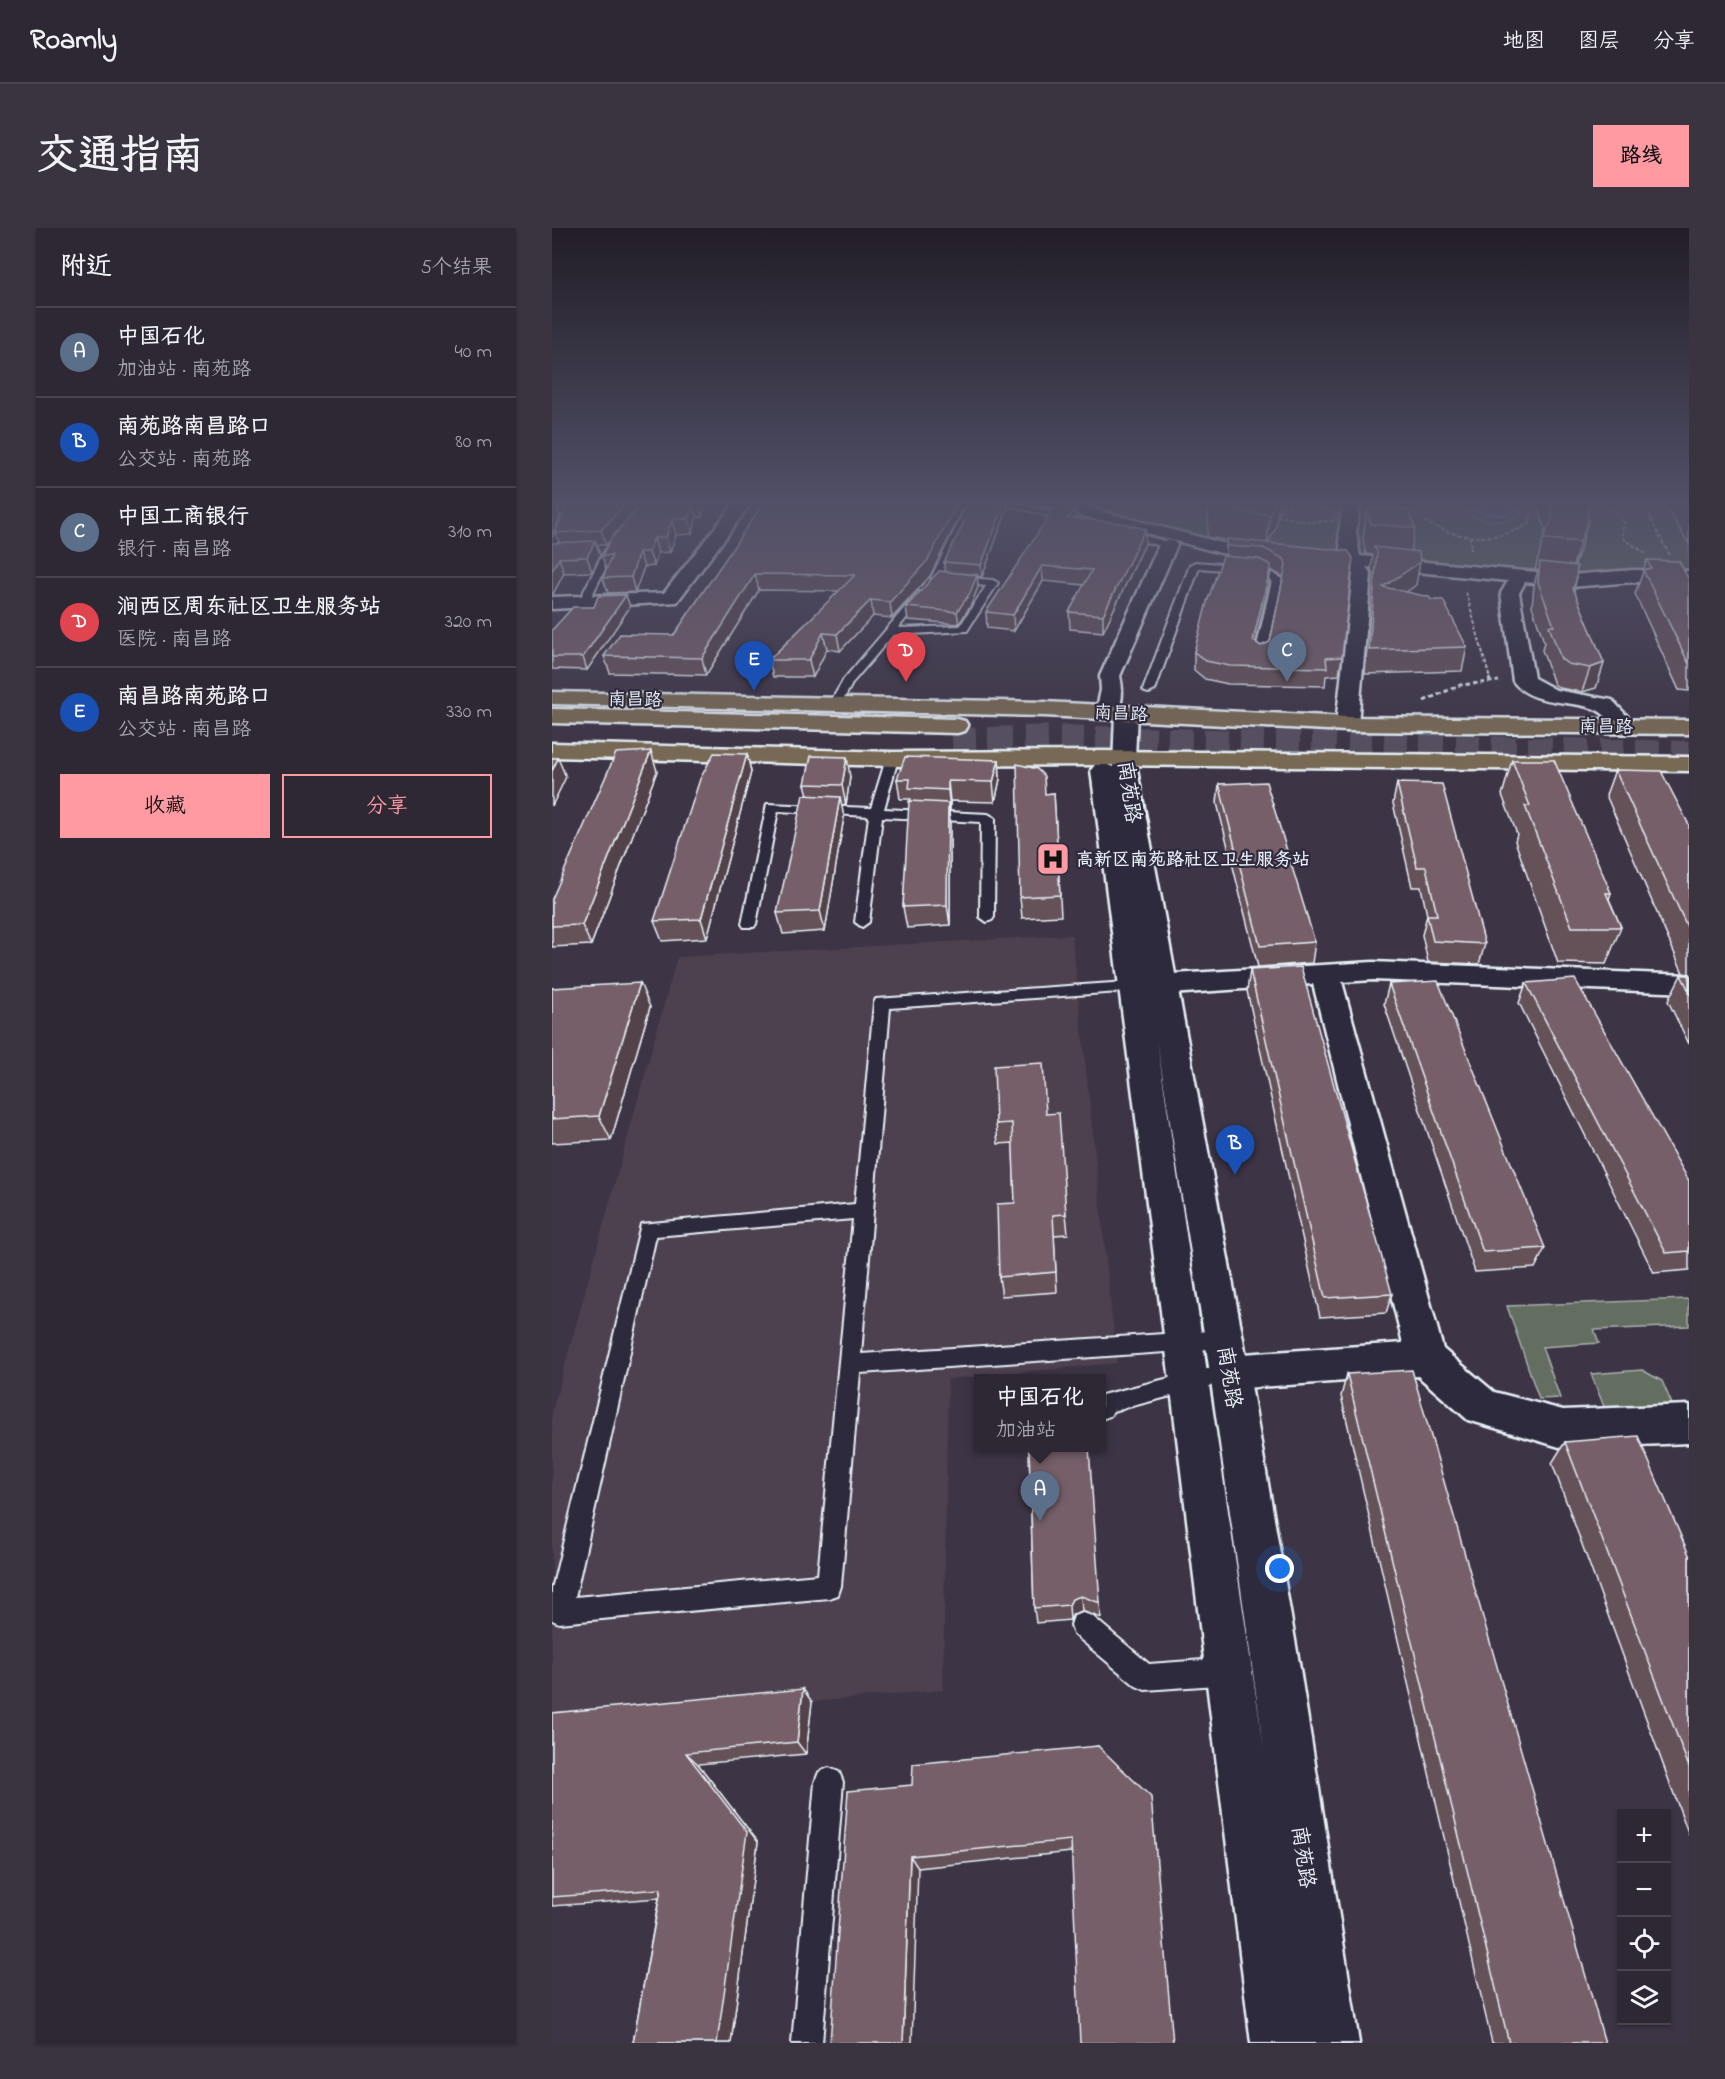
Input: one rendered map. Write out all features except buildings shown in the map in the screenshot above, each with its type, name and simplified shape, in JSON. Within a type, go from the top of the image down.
[{"type":"main road","name":"南昌路","points":[[552,698],[836,703],[1347,724],[1689,727]]},
{"type":"main road","name":"南昌路","points":[[552,716],[955,733],[898,740],[552,730]]},
{"type":"main road","name":"南昌路","points":[[552,750],[892,759],[1689,764]]},
{"type":"street","points":[[552,603],[670,598],[679,587]]},
{"type":"street","name":"南苑路","points":[[1149,587],[1110,676],[1116,713],[1112,759],[1151,985],[1207,1358],[1277,1668],[1331,2043]]},
{"type":"street","points":[[1347,724],[1361,587]]},
{"type":"street","points":[[1514,587],[1510,593],[1524,681],[1550,695],[1604,705],[1617,717]]},
{"type":"street","points":[[1151,985],[1373,971],[1689,984]]},
{"type":"street","points":[[1325,974],[1426,1358],[1482,1407],[1563,1429],[1689,1424]]},
{"type":"street","points":[[1207,1358],[1426,1358]]},
{"type":"street","name":"南苑路","points":[[1207,1358],[1229,1671],[1279,2043]]},
{"type":"lane","points":[[584,602],[592,587]]},
{"type":"lane","points":[[836,703],[848,681],[929,587]]},
{"type":"lane","points":[[890,632],[963,629],[991,587]]},
{"type":"lane","points":[[1149,690],[1187,587]]},
{"type":"lane","points":[[1260,659],[1276,587]]},
{"type":"lane","points":[[862,922],[876,812],[892,759]]},
{"type":"lane","points":[[749,924],[772,807],[988,818],[987,916]]},
{"type":"lane","points":[[864,1211],[648,1229],[559,1611],[829,1586],[864,1211],[882,1004],[1151,985]]},
{"type":"lane","points":[[849,1364],[1207,1358]]},
{"type":"lane","points":[[1106,1403],[1207,1358]]},
{"type":"lane","points":[[1083,1625],[1145,1677],[1277,1668]]},
{"type":"lane","points":[[807,2043],[829,1782]]},
{"type":"path","points":[[1464,587],[1490,681]]},
{"type":"path","points":[[1424,702],[1445,688],[1467,682],[1524,681]]},
{"type":"shaded area","points":[[1072,935],[1117,1363],[1001,1374],[974,1374],[974,1377],[948,1379],[943,1690],[552,1726],[552,1412],[677,957]]},
{"type":"green space","points":[[1689,1299],[1689,1326],[1594,1330],[1599,1343],[1542,1347],[1560,1398],[1539,1399],[1507,1306]]},
{"type":"green space","points":[[1642,1370],[1662,1381],[1672,1404],[1605,1409],[1591,1374]]},
{"type":"tunnel","points":[[952,740],[1054,737],[1689,753]]},
{"type":"place","name":"涧西区周东社区卫生服务站","points":[[906,682]]},
{"type":"place","name":"中国工商银行","points":[[1287,682]]},
{"type":"place","name":"南昌路南苑路口","points":[[754,691]]},
{"type":"place","name":"高新区南苑路社区卫生服务站","points":[[1053,859]]},
{"type":"place","name":"南苑路南昌路口","points":[[1235,1175]]},
{"type":"place","name":"中国石化","points":[[1040,1521]]}]
